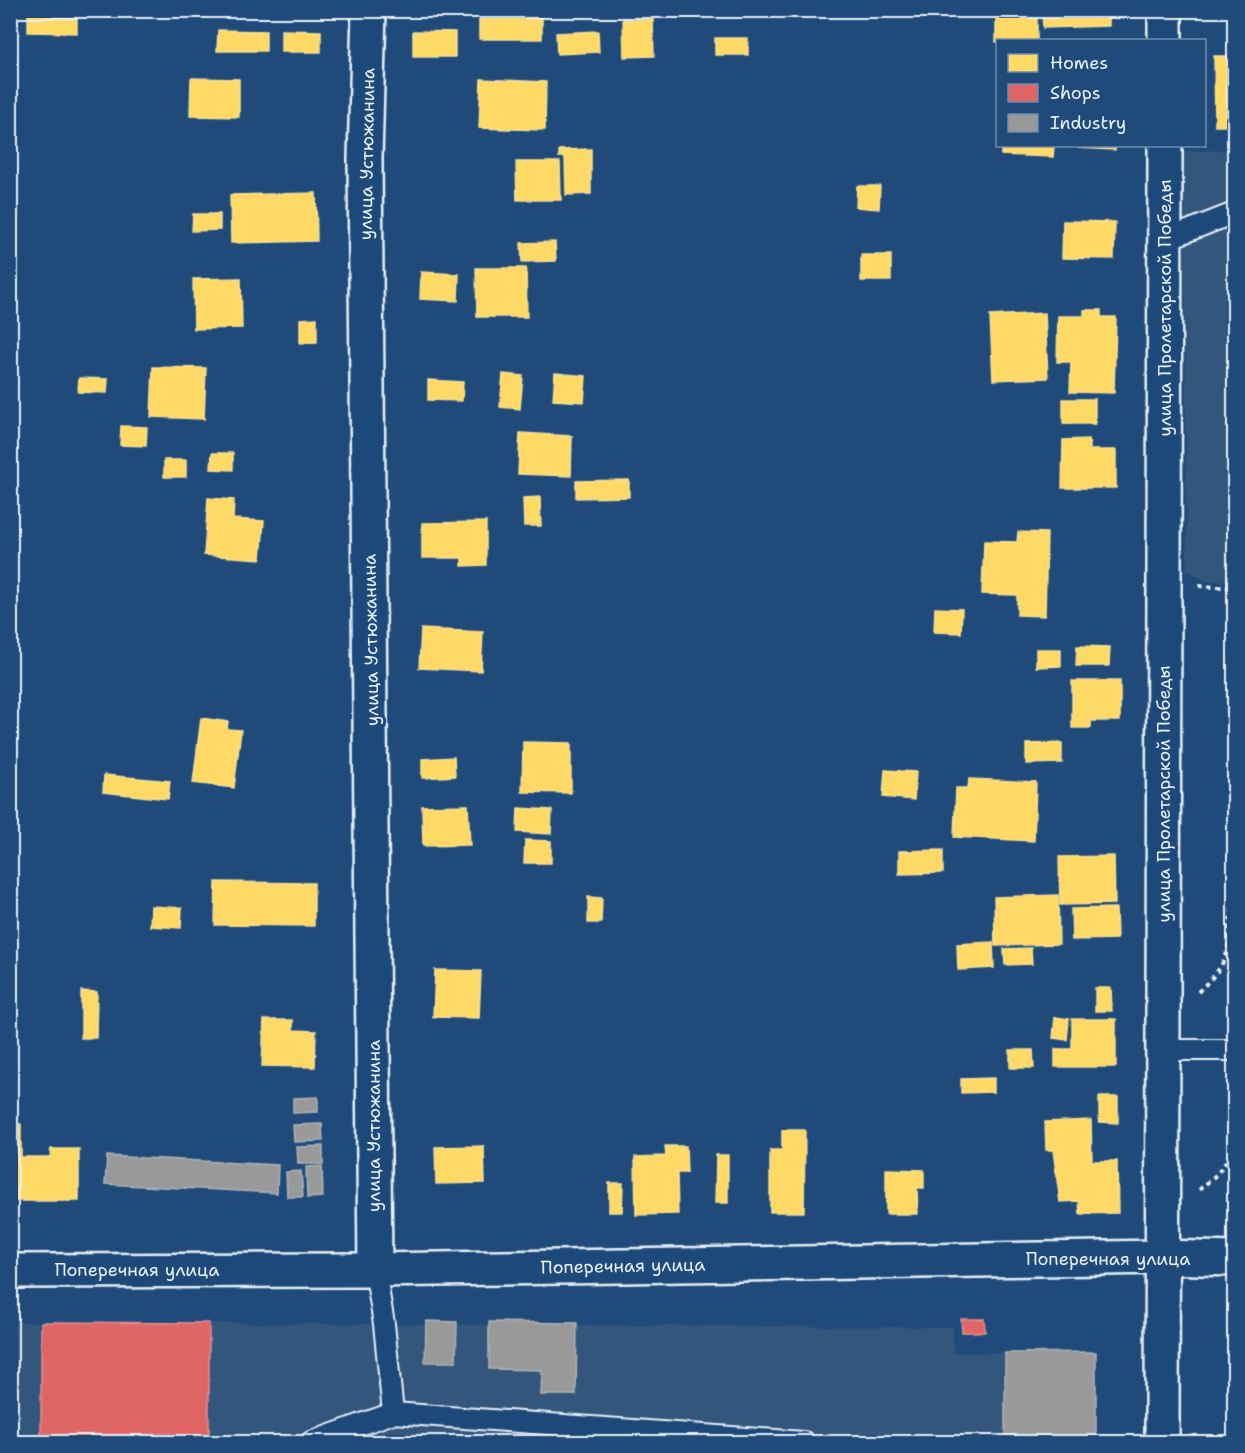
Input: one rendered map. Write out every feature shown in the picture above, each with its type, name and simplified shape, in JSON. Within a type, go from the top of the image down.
[{"type":"street","name":"улица Устюжанина","points":[[369,10],[365,159],[375,1270]]},
{"type":"street","points":[[1165,10],[1165,39]]},
{"type":"street","name":"улица Пролетарской Победы","points":[[1162,1443],[1165,147]]},
{"type":"street","name":"Поперечная улица","points":[[10,1271],[375,1270],[1163,1257],[1234,1259]]},
{"type":"lane","points":[[1165,240],[1234,213]]},
{"type":"lane","points":[[1164,1036],[1234,1050]]},
{"type":"lane","points":[[375,1270],[384,1324],[393,1413]]},
{"type":"lane","points":[[311,1443],[393,1413],[804,1443]]},
{"type":"path","points":[[1164,1036],[1218,972],[1226,958],[1229,915],[1234,904]]},
{"type":"shaded area","points":[[1234,150],[1234,581],[1205,581],[1187,569],[1184,151]]},
{"type":"shaded area","points":[[11,1322],[953,1327],[953,1353],[1005,1353],[1005,1442],[11,1442]]},
{"type":"building: Homes","points":[[28,10],[87,10],[87,16],[77,16],[77,33],[28,32]]},
{"type":"building: Homes","points":[[186,10],[200,10],[200,14],[186,14]]},
{"type":"building: Homes","points":[[479,10],[542,10],[542,39],[479,39]]},
{"type":"building: Homes","points":[[996,10],[1037,10],[1037,39],[996,39]]},
{"type":"building: Homes","points":[[1042,10],[1109,10],[1109,26],[1043,28]]},
{"type":"building: Homes","points":[[623,19],[653,19],[654,56],[624,57]]},
{"type":"building: Homes","points":[[218,30],[266,31],[266,51],[217,51]]},
{"type":"building: Homes","points":[[281,30],[321,31],[321,52],[281,52]]},
{"type":"building: Homes","points":[[413,31],[455,32],[455,57],[413,57]]},
{"type":"building: Homes","points":[[598,31],[599,52],[557,54],[556,33]]},
{"type":"building: Homes","points":[[715,38],[748,38],[748,55],[715,55]]},
{"type":"building: Homes","points":[[1214,56],[1234,56],[1234,126],[1215,126]]},
{"type":"building: Homes","points":[[191,78],[239,79],[239,117],[190,116]]},
{"type":"building: Homes","points":[[481,79],[546,82],[545,130],[479,128]]},
{"type":"building: Homes","points":[[1001,147],[1054,147],[1053,157],[1001,155]]},
{"type":"building: Homes","points":[[1078,147],[1116,147],[1115,150]]},
{"type":"building: Homes","points":[[591,149],[591,194],[566,195],[565,157],[559,157],[559,150]]},
{"type":"building: Homes","points":[[516,162],[560,162],[561,200],[517,200]]},
{"type":"building: Homes","points":[[857,186],[880,186],[879,209],[856,207]]},
{"type":"building: Homes","points":[[316,193],[317,241],[231,243],[230,195]]},
{"type":"building: Homes","points":[[193,214],[220,214],[220,230],[192,231]]},
{"type":"building: Homes","points":[[1063,221],[1115,222],[1114,259],[1062,258]]},
{"type":"building: Homes","points":[[555,242],[556,261],[522,262],[521,243]]},
{"type":"building: Homes","points":[[861,255],[891,255],[891,281],[861,281]]},
{"type":"building: Homes","points":[[476,268],[526,268],[527,317],[477,317]]},
{"type":"building: Homes","points":[[421,272],[459,274],[458,301],[420,299]]},
{"type":"building: Homes","points":[[241,278],[242,328],[194,329],[193,279]]},
{"type":"building: Homes","points":[[1084,310],[1101,310],[1101,317],[1116,317],[1114,393],[1070,392],[1071,362],[1057,362],[1058,316],[1084,316]]},
{"type":"building: Homes","points":[[1045,313],[1048,378],[993,380],[990,316]]},
{"type":"building: Homes","points":[[317,318],[317,342],[300,343],[300,319]]},
{"type":"building: Homes","points":[[153,367],[206,368],[204,419],[151,417]]},
{"type":"building: Homes","points":[[555,373],[586,376],[584,402],[553,400]]},
{"type":"building: Homes","points":[[503,374],[523,376],[520,409],[500,407]]},
{"type":"building: Homes","points":[[79,378],[108,379],[107,393],[78,392]]},
{"type":"building: Homes","points":[[428,380],[463,382],[462,401],[428,400]]},
{"type":"building: Homes","points":[[1063,399],[1095,399],[1095,424],[1063,424]]},
{"type":"building: Homes","points":[[121,426],[147,427],[146,446],[120,445]]},
{"type":"building: Homes","points":[[520,433],[572,436],[571,476],[518,474]]},
{"type":"building: Homes","points":[[1089,439],[1090,450],[1116,450],[1116,488],[1062,488],[1063,440]]},
{"type":"building: Homes","points":[[212,453],[233,453],[233,470],[211,469]]},
{"type":"building: Homes","points":[[164,460],[186,460],[186,477],[164,477]]},
{"type":"building: Homes","points":[[629,480],[629,497],[576,498],[576,481]]},
{"type":"building: Homes","points":[[540,497],[541,526],[524,526],[523,498]]},
{"type":"building: Homes","points":[[208,498],[234,500],[233,519],[264,521],[261,559],[204,555]]},
{"type":"building: Homes","points":[[486,522],[486,565],[462,566],[462,558],[422,558],[422,523]]},
{"type":"building: Homes","points":[[1018,532],[1047,533],[1045,616],[1017,615],[1017,595],[982,594],[984,541],[1017,542]]},
{"type":"building: Homes","points":[[935,608],[962,609],[961,633],[934,632]]},
{"type":"building: Homes","points":[[421,629],[483,632],[481,671],[419,668]]},
{"type":"building: Homes","points":[[1077,646],[1110,647],[1109,666],[1076,666]]},
{"type":"building: Homes","points":[[1036,649],[1061,649],[1061,666],[1036,667]]},
{"type":"building: Homes","points":[[1072,681],[1120,681],[1120,721],[1091,721],[1091,728],[1072,728]]},
{"type":"building: Homes","points":[[201,718],[228,722],[227,729],[241,730],[234,788],[193,783]]},
{"type":"building: Homes","points":[[523,742],[571,743],[571,793],[522,792]]},
{"type":"building: Homes","points":[[1062,743],[1062,763],[1026,764],[1026,744]]},
{"type":"building: Homes","points":[[454,757],[455,776],[422,778],[422,759]]},
{"type":"building: Homes","points":[[885,770],[916,772],[914,800],[883,797]]},
{"type":"building: Homes","points":[[104,775],[170,781],[168,799],[103,792]]},
{"type":"building: Homes","points":[[969,779],[1036,782],[1034,841],[954,837],[956,788],[968,788]]},
{"type":"building: Homes","points":[[468,805],[470,845],[423,846],[422,806]]},
{"type":"building: Homes","points":[[518,808],[552,810],[551,834],[517,832]]},
{"type":"building: Homes","points":[[525,840],[551,841],[551,863],[524,863]]},
{"type":"building: Homes","points":[[943,850],[943,873],[899,874],[899,851]]},
{"type":"building: Homes","points":[[1114,856],[1115,904],[1060,905],[1059,857]]},
{"type":"building: Homes","points":[[216,882],[314,883],[314,926],[215,925]]},
{"type":"building: Homes","points":[[1058,895],[1059,944],[995,946],[994,897]]},
{"type":"building: Homes","points":[[588,897],[602,898],[601,923],[588,923]]},
{"type":"building: Homes","points":[[151,906],[182,908],[181,928],[150,926]]},
{"type":"building: Homes","points":[[1116,908],[1117,939],[1072,940],[1071,909]]},
{"type":"building: Homes","points":[[993,942],[994,968],[958,970],[957,944]]},
{"type":"building: Homes","points":[[1031,948],[1032,964],[1005,965],[1004,949]]},
{"type":"building: Homes","points":[[435,970],[481,971],[479,1018],[433,1017]]},
{"type":"building: Homes","points":[[1095,988],[1111,988],[1112,1011],[1095,1011]]},
{"type":"building: Homes","points":[[81,991],[97,992],[96,1038],[81,1038]]},
{"type":"building: Homes","points":[[1055,1017],[1069,1019],[1067,1040],[1053,1038]]},
{"type":"building: Homes","points":[[1072,1019],[1116,1019],[1116,1067],[1055,1067],[1055,1049],[1072,1049]]},
{"type":"building: Homes","points":[[264,1020],[293,1020],[293,1030],[316,1031],[315,1067],[262,1066]]},
{"type":"building: Homes","points":[[1010,1050],[1033,1050],[1034,1068],[1010,1068]]},
{"type":"building: Homes","points":[[994,1078],[994,1092],[961,1093],[961,1079]]},
{"type":"building: Homes","points":[[1099,1097],[1118,1097],[1118,1123],[1099,1122]]},
{"type":"building: Homes","points":[[1091,1120],[1092,1161],[1117,1161],[1118,1213],[1080,1214],[1079,1201],[1060,1202],[1053,1150],[1046,1150],[1045,1122]]},
{"type":"building: Homes","points":[[10,1124],[21,1124],[21,1157],[50,1157],[51,1149],[79,1149],[79,1201],[10,1201]]},
{"type":"building: Homes","points":[[782,1130],[805,1130],[804,1212],[770,1212],[770,1150],[782,1150]]},
{"type":"building: Homes","points":[[484,1146],[485,1183],[436,1184],[435,1147]]},
{"type":"building: Homes","points":[[665,1146],[686,1146],[687,1173],[677,1173],[678,1214],[636,1215],[635,1157],[666,1156]]},
{"type":"building: Homes","points":[[716,1155],[728,1155],[728,1203],[715,1203]]},
{"type":"building: Homes","points":[[886,1169],[924,1170],[924,1188],[917,1188],[918,1214],[886,1214]]},
{"type":"building: Homes","points":[[609,1183],[623,1183],[622,1212],[609,1212]]},
{"type":"building: Shops","points":[[961,1319],[984,1319],[985,1332],[962,1332]]},
{"type":"building: Shops","points":[[41,1322],[209,1323],[209,1442],[41,1442]]},
{"type":"building: Industry","points":[[318,1097],[318,1112],[293,1113],[293,1098]]},
{"type":"building: Industry","points":[[322,1124],[323,1141],[294,1142],[293,1125]]},
{"type":"building: Industry","points":[[323,1146],[323,1164],[298,1164],[297,1147]]},
{"type":"building: Industry","points":[[107,1156],[278,1165],[277,1193],[105,1184]]},
{"type":"building: Industry","points":[[322,1166],[323,1197],[307,1198],[306,1167]]},
{"type":"building: Industry","points":[[301,1171],[303,1197],[287,1197],[286,1172]]},
{"type":"building: Industry","points":[[426,1321],[457,1322],[456,1362],[425,1362]]},
{"type":"building: Industry","points":[[489,1322],[577,1323],[576,1395],[541,1395],[542,1370],[489,1369]]},
{"type":"building: Industry","points":[[10,1326],[14,1326],[13,1392],[10,1392]]},
{"type":"building: Industry","points":[[1096,1352],[1096,1442],[1005,1442],[1005,1353]]}]
